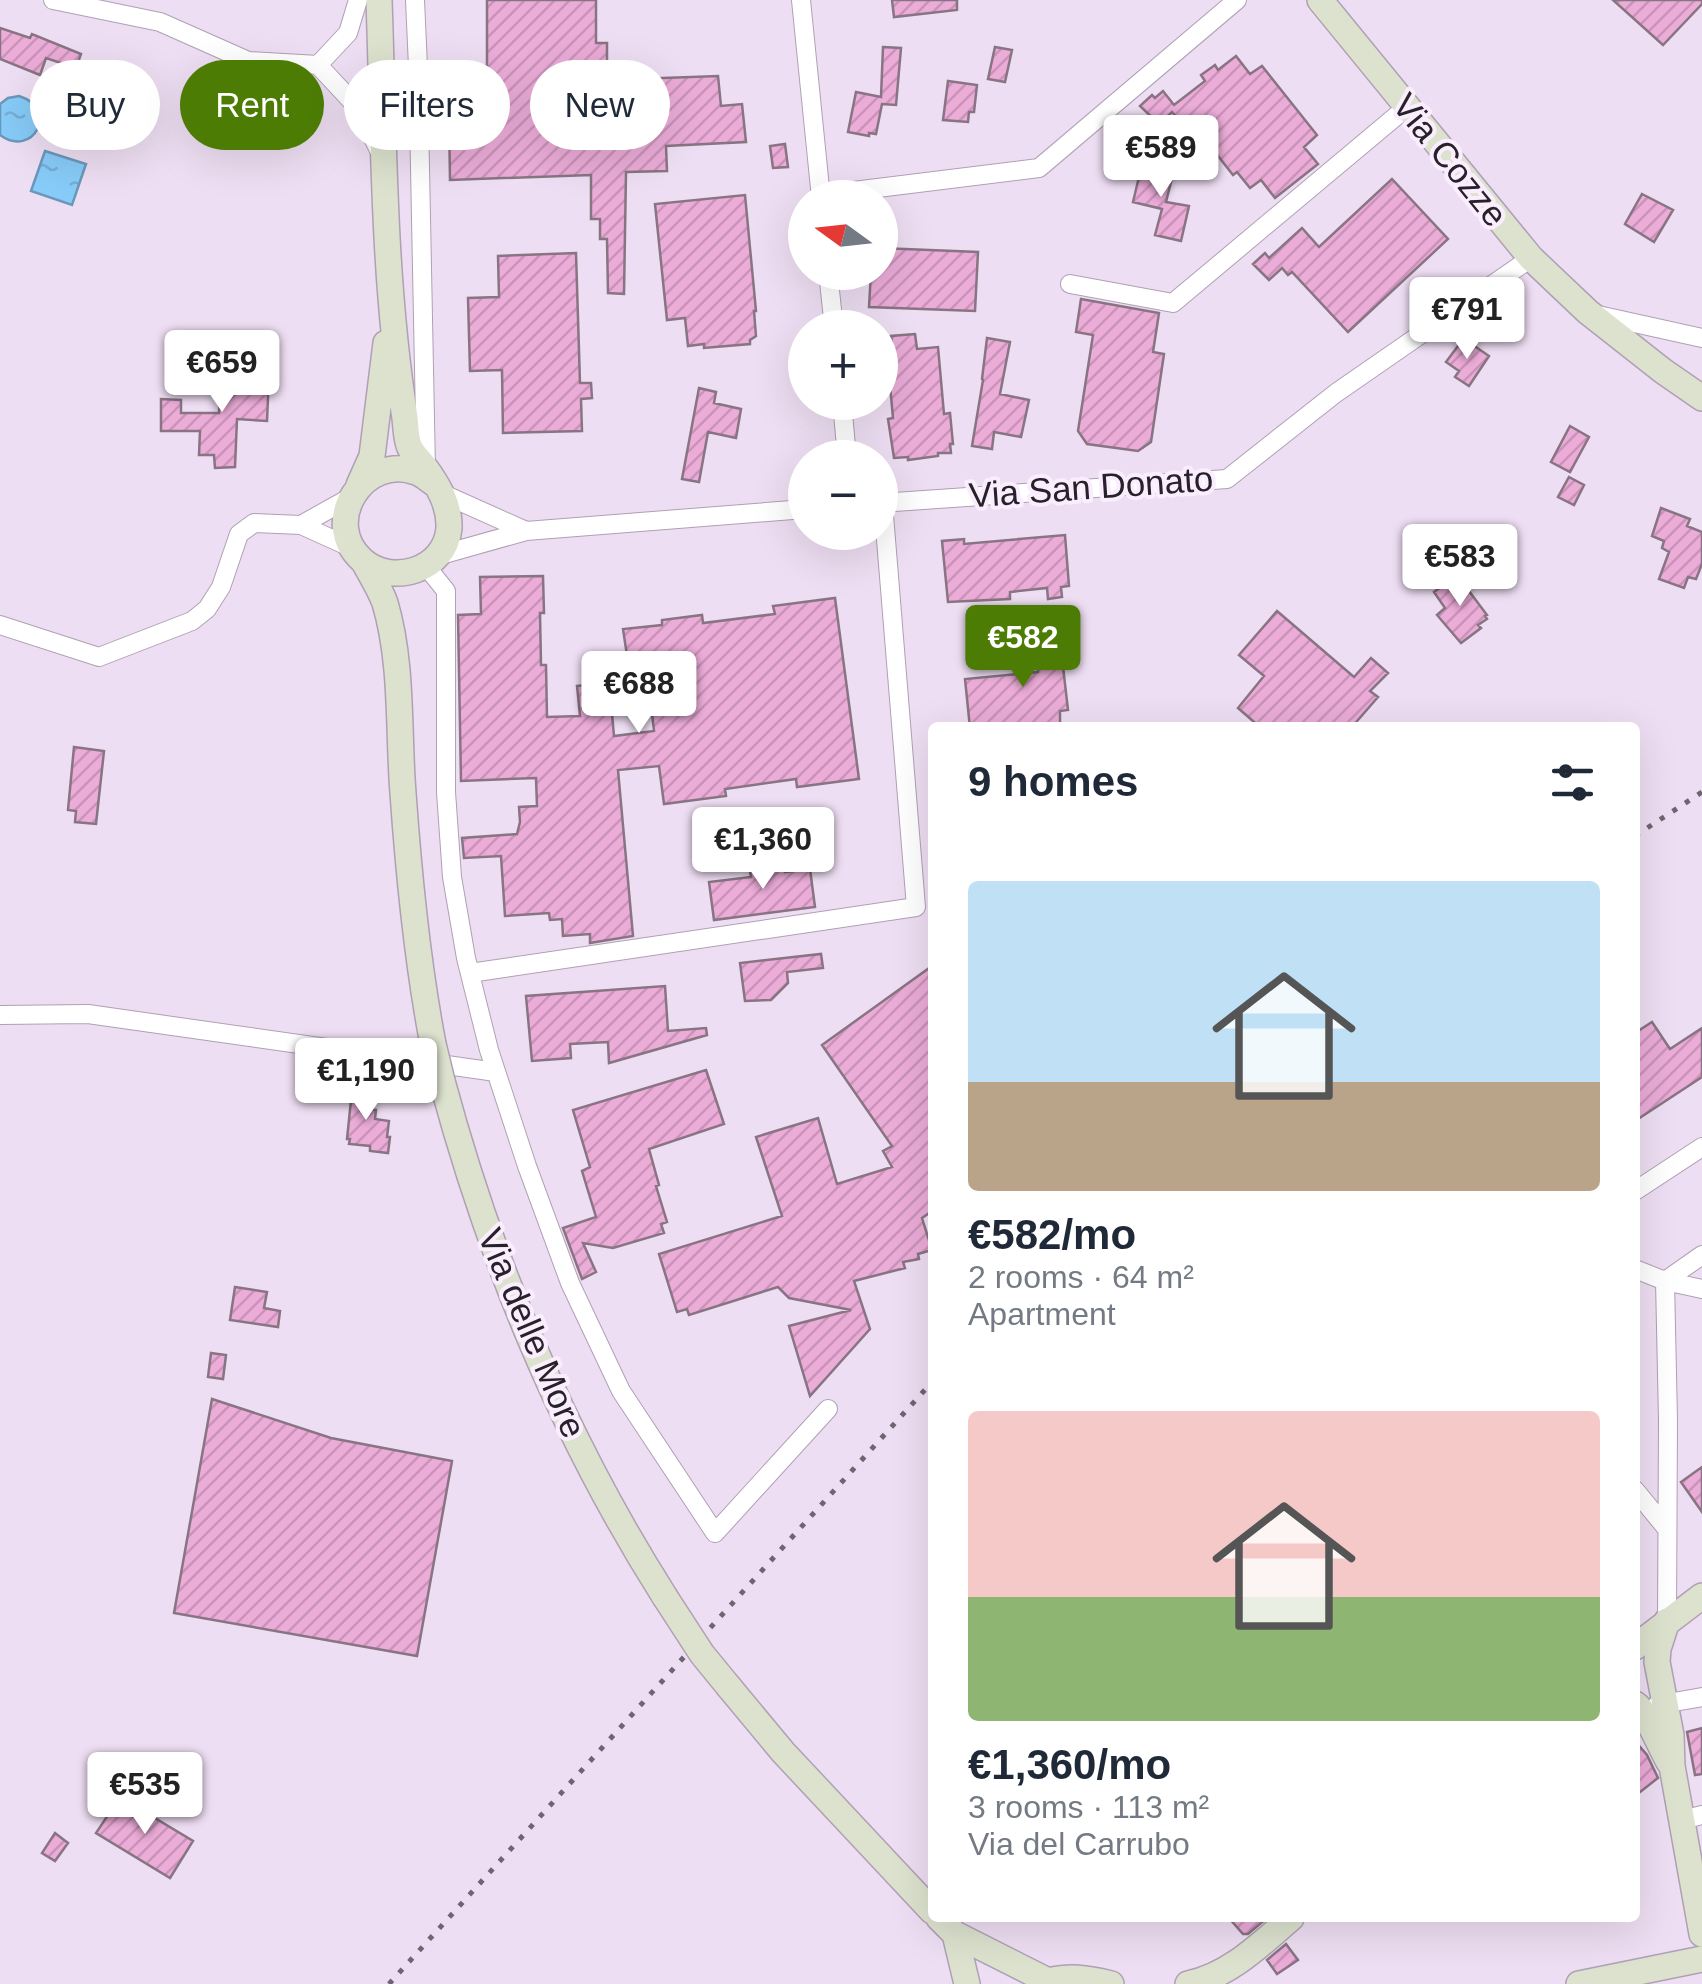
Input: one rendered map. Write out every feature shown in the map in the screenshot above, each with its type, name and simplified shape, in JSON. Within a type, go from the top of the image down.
[{"type":"main road","points":[[379,0],[390,309],[410,448],[448,506],[449,532],[402,603],[394,643]]},
{"type":"main road","name":"Via Cozze","points":[[1320,0],[1531,258],[1588,312],[1702,398]]},
{"type":"main road","points":[[390,309],[372,456],[346,509],[345,522],[358,555],[384,599],[394,643]]},
{"type":"main road","points":[[354,492],[375,474],[396,468],[417,472],[434,482]]},
{"type":"main road","points":[[358,555],[386,573],[425,565]]},
{"type":"main road","name":"Via delle More","points":[[394,643],[402,789],[422,989],[461,1154],[520,1318],[601,1488],[702,1654],[783,1752],[928,1907]]},
{"type":"main road","points":[[1702,1596],[1646,1638],[1651,1730],[1672,1766],[1692,1818],[1702,1934]]},
{"type":"main road","points":[[1198,1982],[1246,1956],[1286,1922]]},
{"type":"main road","points":[[947,1926],[1044,1982],[1079,1976],[1112,1984]]},
{"type":"main road","points":[[947,1926],[967,1984]]},
{"type":"main road","points":[[1581,1984],[1702,1959]]},
{"type":"street","points":[[53,0],[160,22],[246,60]]},
{"type":"street","points":[[323,60],[348,33],[358,0]]},
{"type":"street","points":[[414,0],[434,482],[526,530]]},
{"type":"street","points":[[801,0],[819,180]]},
{"type":"street","points":[[898,186],[1038,168],[1236,0]]},
{"type":"street","points":[[324,71],[358,108],[384,161]]},
{"type":"street","points":[[1070,284],[1172,303],[1407,107]]},
{"type":"street","name":"Via San Donato","points":[[898,502],[1227,479],[1336,393],[1531,258]]},
{"type":"street","points":[[1588,312],[1702,338]]},
{"type":"street","points":[[302,525],[354,492]]},
{"type":"street","points":[[788,511],[526,530],[425,565],[446,591],[446,792],[452,877],[470,972],[496,1072],[570,1283],[621,1390],[715,1534],[828,1409]]},
{"type":"street","points":[[0,625],[99,657],[192,621],[207,609],[221,588],[239,534],[254,523],[302,525],[358,555]]},
{"type":"street","points":[[470,972],[916,907],[885,550]]},
{"type":"street","points":[[0,1016],[88,1014],[496,1072]]},
{"type":"street","points":[[1640,1188],[1702,1147]]},
{"type":"street","points":[[1665,1282],[1702,1255]]},
{"type":"street","points":[[1640,1271],[1665,1282],[1702,1289]]},
{"type":"street","points":[[1646,1638],[1667,1529],[1665,1282]]},
{"type":"street","points":[[1640,1496],[1667,1529]]},
{"type":"street","points":[[1647,1695],[1701,1697]]},
{"type":"water","points":[[19,96],[30,102],[30,138],[23,141],[0,135],[0,104]]},
{"type":"water","points":[[45,151],[86,164],[72,205],[31,191]]},
{"type":"building","points":[[487,0],[596,0],[596,43],[607,43],[607,60],[530,60],[530,150],[666,150],[667,171],[626,172],[624,294],[608,293],[607,239],[600,239],[600,219],[591,219],[591,175],[450,180],[450,150],[510,150],[510,60],[487,60]]},
{"type":"building","points":[[892,0],[957,0],[957,10],[894,17]]},
{"type":"building","points":[[1613,0],[1702,0],[1702,4],[1663,45]]},
{"type":"building","points":[[0,28],[30,38],[32,34],[81,54],[79,60],[30,60],[30,71],[0,59]]},
{"type":"building","points":[[883,47],[901,48],[896,105],[882,104],[876,134],[848,132],[856,92],[881,97]]},
{"type":"building","points":[[995,47],[1012,50],[1005,82],[988,79]]},
{"type":"building","points":[[1236,56],[1250,74],[1262,66],[1317,135],[1304,147],[1318,164],[1275,198],[1261,180],[1250,188],[1237,172],[1233,175],[1211,147],[1205,151],[1172,112],[1159,124],[1140,106],[1163,91],[1174,105],[1205,81],[1201,75],[1215,65],[1218,70]]},
{"type":"building","points":[[718,76],[721,106],[742,104],[746,142],[670,146],[670,78]]},
{"type":"building","points":[[948,81],[977,85],[974,112],[969,112],[968,122],[943,120]]},
{"type":"building","points":[[785,144],[788,167],[773,168],[770,146]]},
{"type":"building","points":[[1143,160],[1174,170],[1166,202],[1189,206],[1181,241],[1155,235],[1162,209],[1133,202]]},
{"type":"building","points":[[1392,179],[1448,239],[1348,332],[1292,272],[1288,275],[1282,268],[1269,280],[1253,264],[1265,253],[1269,258],[1302,228],[1319,247]]},
{"type":"building","points":[[1642,194],[1673,210],[1654,242],[1625,224]]},
{"type":"building","points":[[745,195],[756,336],[750,344],[688,346],[685,318],[667,320],[655,204]]},
{"type":"building","points":[[898,249],[978,252],[975,311],[869,307],[870,290],[898,290]]},
{"type":"building","points":[[576,253],[580,383],[591,383],[592,398],[581,399],[582,431],[503,433],[502,370],[470,371],[468,298],[499,297],[498,256]]},
{"type":"building","points":[[1081,299],[1159,313],[1153,352],[1164,354],[1151,442],[1138,451],[1087,444],[1078,431],[1093,335],[1076,332]]},
{"type":"building","points":[[915,334],[917,349],[938,347],[944,414],[950,413],[951,453],[908,460],[898,458],[898,440],[891,440],[888,420],[898,420],[898,335]]},
{"type":"building","points":[[987,338],[1010,342],[1000,394],[1029,400],[1021,437],[994,432],[992,449],[972,446]]},
{"type":"building","points":[[1461,342],[1489,356],[1469,386],[1455,377],[1459,371],[1446,362]]},
{"type":"building","points":[[220,371],[269,375],[267,421],[237,419],[235,467],[215,468],[214,455],[199,455],[200,431],[161,431],[161,399],[181,400],[181,413],[219,413]]},
{"type":"building","points":[[699,388],[716,392],[714,403],[741,409],[736,438],[708,432],[699,482],[682,479]]},
{"type":"building","points":[[1570,426],[1589,437],[1570,472],[1551,462]]},
{"type":"building","points":[[1569,477],[1584,485],[1574,505],[1558,497]]},
{"type":"building","points":[[1661,508],[1690,519],[1687,526],[1702,532],[1702,564],[1696,579],[1688,577],[1684,588],[1659,579],[1669,552],[1662,548],[1664,541],[1652,536]]},
{"type":"building","points":[[1065,535],[1069,586],[1061,587],[1062,597],[1048,599],[1047,588],[1010,592],[1010,599],[948,602],[942,541],[964,539],[964,544]]},
{"type":"building","points":[[1457,575],[1487,615],[1478,625],[1481,628],[1461,643],[1437,615],[1445,608],[1434,592]]},
{"type":"building","points":[[543,576],[541,665],[546,665],[547,717],[580,716],[577,686],[631,682],[623,629],[702,615],[703,623],[775,614],[773,606],[835,598],[859,779],[797,787],[796,779],[725,789],[726,796],[664,804],[659,766],[618,770],[633,936],[590,943],[590,934],[563,936],[562,919],[550,920],[549,913],[505,916],[501,856],[464,858],[462,838],[517,834],[519,807],[537,806],[536,778],[461,781],[458,615],[481,614],[480,577]],"holes":[[[650,696],[654,731],[614,736],[611,702]]]},
{"type":"building","points":[[1277,611],[1354,677],[1371,658],[1388,673],[1370,691],[1378,697],[1356,722],[1254,722],[1238,708],[1264,676],[1239,655]]},
{"type":"building","points":[[1058,623],[1068,710],[1060,711],[1060,722],[969,722],[965,679],[1038,672],[1036,644],[1028,644],[1026,626]]},
{"type":"building","points":[[74,747],[104,751],[96,824],[75,822],[76,811],[68,810]]},
{"type":"building","points":[[783,858],[785,872],[810,869],[815,907],[714,920],[709,882],[751,877],[749,866]]},
{"type":"building","points":[[821,954],[823,968],[787,972],[788,983],[771,1000],[745,1001],[740,963]]},
{"type":"building","points":[[928,969],[928,1214],[922,1218],[928,1251],[918,1254],[919,1259],[903,1262],[905,1268],[854,1281],[870,1329],[810,1396],[789,1326],[851,1310],[789,1298],[778,1287],[689,1315],[687,1309],[677,1312],[659,1254],[782,1216],[756,1137],[818,1118],[837,1184],[892,1167],[883,1151],[892,1146],[822,1045]]},
{"type":"building","points":[[665,986],[668,1031],[706,1028],[707,1035],[609,1063],[608,1042],[570,1044],[571,1058],[532,1061],[526,996]]},
{"type":"building","points":[[1652,1022],[1670,1049],[1702,1028],[1702,1077],[1640,1118],[1640,1030]]},
{"type":"building","points":[[706,1070],[724,1124],[649,1149],[667,1222],[661,1224],[664,1233],[613,1248],[583,1243],[596,1272],[582,1279],[563,1228],[596,1217],[582,1171],[590,1167],[573,1110]]},
{"type":"building","points":[[353,1081],[367,1083],[364,1109],[376,1110],[375,1119],[389,1121],[388,1153],[349,1144]]},
{"type":"building","points":[[235,1287],[267,1292],[264,1308],[280,1311],[278,1327],[230,1320]]},
{"type":"building","points":[[211,1353],[226,1355],[223,1379],[208,1377]]},
{"type":"building","points":[[212,1399],[331,1438],[452,1461],[417,1656],[174,1613]]},
{"type":"building","points":[[1702,1467],[1702,1512],[1681,1482]]},
{"type":"building","points":[[1702,1728],[1702,1774],[1695,1775],[1687,1732]]},
{"type":"building","points":[[1640,1747],[1647,1755],[1658,1778],[1640,1792]]},
{"type":"building","points":[[120,1797],[193,1841],[170,1878],[96,1833]]},
{"type":"building","points":[[55,1833],[68,1843],[55,1861],[42,1853]]},
{"type":"building","points":[[1232,1922],[1262,1922],[1248,1934],[1243,1934]]},
{"type":"building","points":[[1286,1944],[1298,1960],[1277,1974],[1267,1960]]},
{"type":"railway","points":[[1640,833],[1702,792]]},
{"type":"railway","points":[[389,1984],[928,1386]]}]
